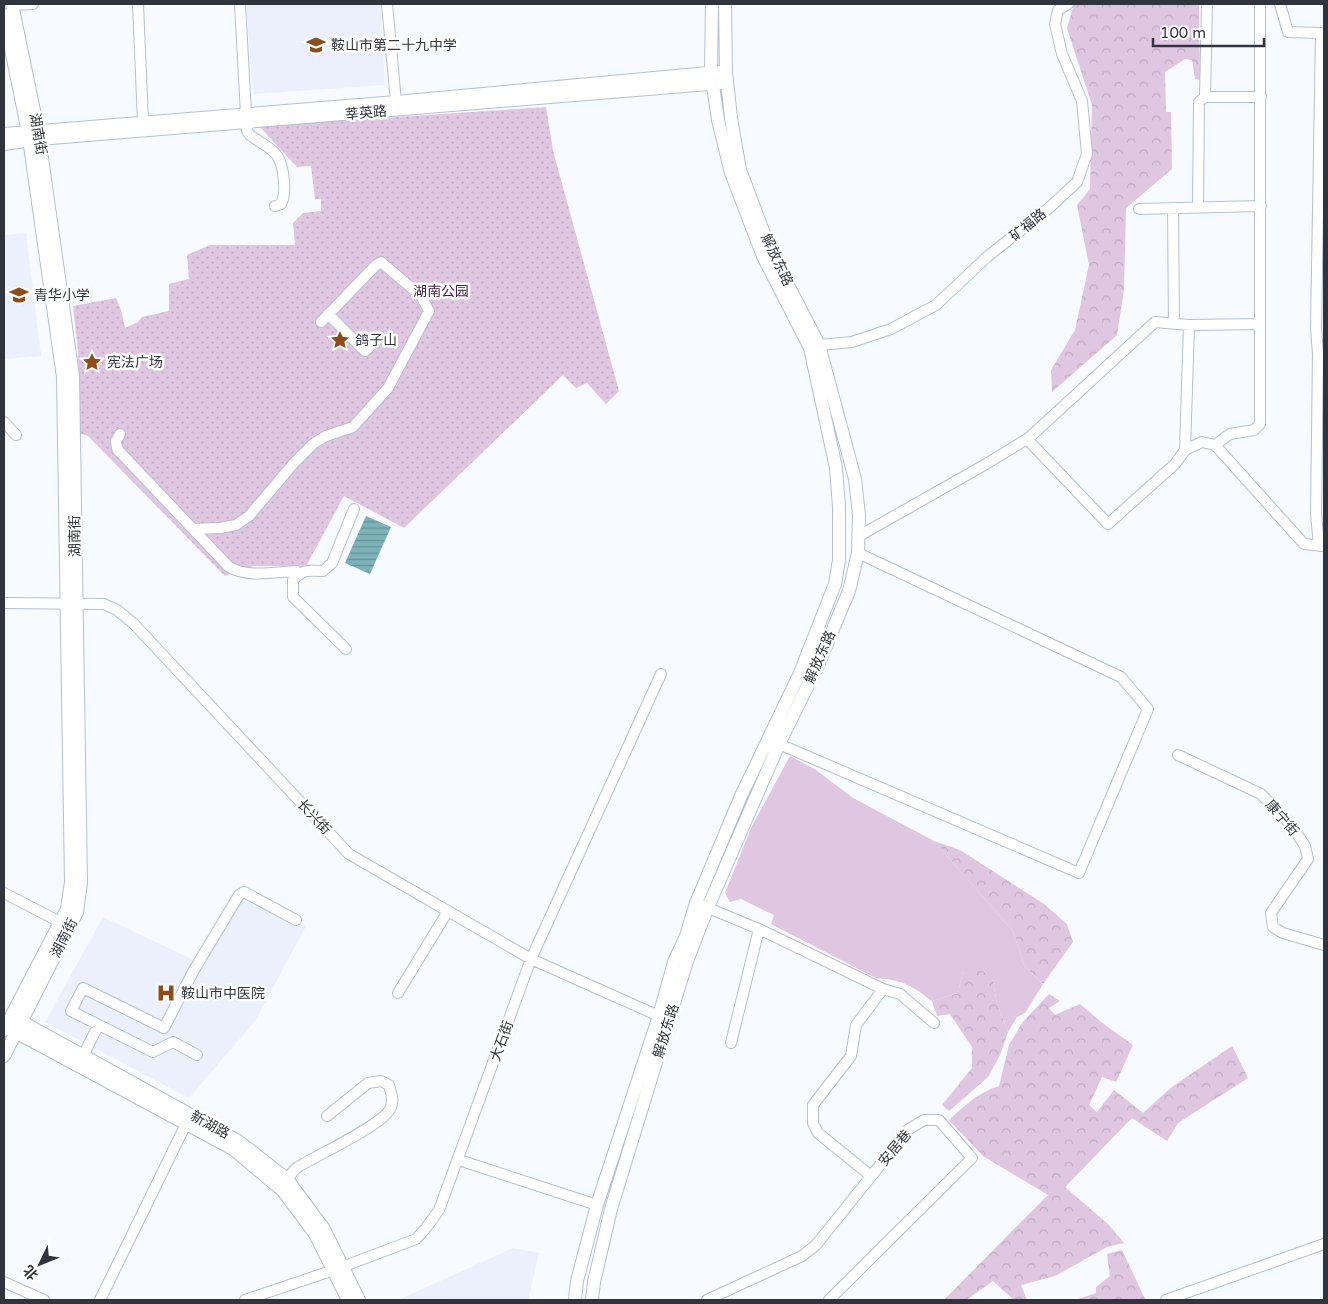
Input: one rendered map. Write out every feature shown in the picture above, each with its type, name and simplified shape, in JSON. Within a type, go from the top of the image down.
[{"type":"main road","name":"解放东路","points":[[592,1300],[594,1282],[611,1208],[687,961],[702,905],[741,796],[800,673],[835,584],[839,560],[839,506],[836,468],[815,347],[763,256],[731,173],[718,120],[712,78],[712,4]]},
{"type":"main road","name":"解放东路","points":[[576,1300],[577,1281],[597,1205],[659,1016],[674,962],[818,665],[849,592],[858,553],[859,515],[855,478],[815,347],[771,252],[740,170],[727,78],[725,4]]},
{"type":"main road","name":"湖南街","points":[[9,8],[34,136],[63,377],[81,883],[77,912],[9,1023]]},
{"type":"main road","name":"莘英路","points":[[4,134],[34,136],[712,78]]},
{"type":"main road","name":"莘英路","points":[[4,144],[34,136],[143,122],[246,118],[396,102],[727,78]]},
{"type":"main road","name":"湖南街","points":[[4,1056],[9,1023],[67,909],[71,882],[71,604]]},
{"type":"main road","name":"新湖路","points":[[9,1023],[83,1056],[238,1141],[285,1185],[359,1300]]},
{"type":"main road","name":"新湖路","points":[[9,1023],[233,1149],[285,1185]]},
{"type":"main road","name":"新湖路","points":[[338,1268],[348,1300]]},
{"type":"street","points":[[9,8],[33,4]]},
{"type":"street","points":[[138,4],[143,122]]},
{"type":"street","points":[[240,4],[247,131],[276,154],[280,163],[285,190],[284,199],[281,204],[275,206]]},
{"type":"street","points":[[387,4],[396,102]]},
{"type":"street","name":"矿福路","points":[[815,347],[852,342],[891,328],[936,305],[988,257],[1050,208],[1077,182],[1087,154],[1082,101],[1062,54],[1055,24],[1058,10],[1068,4]]},
{"type":"street","points":[[1198,207],[1200,102],[1204,97],[1207,4]]},
{"type":"street","points":[[1215,445],[1230,434],[1254,430],[1260,424],[1260,4]]},
{"type":"street","points":[[1027,438],[1108,524],[1175,464],[1185,450],[1202,442],[1215,445],[1304,544],[1321,546],[1316,514],[1320,328],[1321,33],[1288,32],[1280,4]]},
{"type":"street","points":[[1204,97],[1261,97]]},
{"type":"street","points":[[1139,208],[1261,206]]},
{"type":"street","points":[[1173,208],[1174,324]]},
{"type":"street","points":[[193,529],[220,528],[236,525],[249,516],[294,463],[313,444],[326,436],[353,427],[388,388],[429,312],[421,296],[381,262],[321,322]]},
{"type":"street","points":[[328,314],[365,351],[376,340]]},
{"type":"street","points":[[858,536],[986,464],[1027,438],[1155,322],[1189,325],[1260,324]]},
{"type":"street","points":[[1185,450],[1189,325]]},
{"type":"street","points":[[4,422],[16,435]]},
{"type":"street","points":[[120,434],[116,441],[117,449],[229,568],[237,572],[296,571],[299,574]]},
{"type":"street","points":[[346,649],[293,596],[293,580],[308,569],[323,571],[332,563],[354,509]]},
{"type":"street","points":[[779,744],[1079,873],[1148,709],[1121,677],[858,553]]},
{"type":"street","name":"长兴街","points":[[4,603],[104,604],[117,610],[133,623],[349,854],[531,958],[659,1016]]},
{"type":"street","name":"大石街","points":[[245,1300],[416,1239],[439,1210],[459,1160],[531,958],[661,674]]},
{"type":"street","name":"康宁街","points":[[1178,755],[1261,794],[1292,826],[1305,846],[1308,859],[1271,913],[1273,927],[1283,933],[1324,945]]},
{"type":"street","points":[[198,1055],[173,1042],[153,1052],[98,1026],[72,1011],[83,988],[164,1028],[194,970],[239,894],[244,892],[296,920]]},
{"type":"street","points":[[4,893],[60,922]]},
{"type":"street","points":[[702,905],[759,929],[883,989],[900,994],[934,1023]]},
{"type":"street","points":[[398,993],[448,911]]},
{"type":"street","points":[[731,1043],[759,929]]},
{"type":"street","points":[[871,1176],[818,1132],[813,1123],[813,1105],[852,1056],[856,1025],[883,989]]},
{"type":"street","points":[[83,1056],[98,1026]]},
{"type":"street","points":[[285,1185],[296,1168],[382,1118],[391,1109],[392,1097],[389,1085],[381,1080],[368,1083],[327,1116]]},
{"type":"street","name":"安居巷","points":[[707,1300],[802,1256],[816,1245],[909,1129],[924,1120],[939,1120],[972,1158],[829,1300]]},
{"type":"street","points":[[100,1300],[186,1124]]},
{"type":"street","points":[[459,1160],[597,1205]]},
{"type":"street","points":[[1166,1300],[1324,1244]]},
{"type":"street","points":[[4,1282],[44,1300]]},
{"type":"shaded area","name":"鞍山市第二十九中学","points":[[246,4],[380,4],[385,85],[253,94]]},
{"type":"shaded area","name":"青华小学","points":[[26,233],[41,356],[4,359],[4,235]]},
{"type":"shaded area","name":"鞍山市中医院","points":[[242,896],[306,926],[255,1021],[189,1098],[45,1022],[103,917],[202,964]]},
{"type":"shaded area","points":[[513,1248],[539,1253],[528,1300],[398,1300]]},
{"type":"green space","points":[[1074,4],[1199,4],[1200,80],[1195,79],[1192,60],[1185,59],[1165,72],[1166,112],[1171,112],[1172,169],[1126,208],[1124,290],[1117,335],[1052,392],[1051,370],[1075,330],[1089,265],[1077,205],[1090,189],[1092,105],[1067,28]]},
{"type":"green space","name":"湖南公园","points":[[546,107],[553,151],[619,391],[606,404],[587,383],[576,388],[563,375],[404,528],[344,496],[304,570],[299,566],[253,566],[225,576],[88,436],[79,433],[78,351],[73,306],[116,298],[125,328],[138,322],[142,317],[169,311],[169,284],[189,279],[187,255],[210,245],[295,245],[293,223],[303,213],[321,211],[321,199],[315,199],[311,166],[297,167],[259,126]]},
{"type":"green space","points":[[790,756],[816,770],[853,798],[934,841],[1013,931],[1024,965],[1043,984],[1025,1013],[1017,1017],[1008,1032],[997,1004],[993,981],[984,971],[963,971],[958,993],[932,1001],[906,984],[876,978],[771,924],[774,915],[741,899],[730,902],[725,893],[751,828]]},
{"type":"green space","points":[[934,841],[960,850],[1044,904],[1067,924],[1073,942],[1043,984],[1024,965],[1013,931]]},
{"type":"green space","points":[[963,971],[984,971],[993,981],[997,1004],[1008,1032],[1000,1055],[988,1077],[949,1111],[942,1105],[972,1068],[972,1047],[950,1014],[937,1016],[932,1001],[958,993]]},
{"type":"green space","points":[[1049,994],[1060,1001],[1049,1008],[1055,1015],[1080,1004],[1133,1045],[1116,1082],[1102,1077],[1089,1105],[1097,1112],[1114,1090],[1143,1113],[1172,1087],[1232,1046],[1248,1078],[1178,1123],[1167,1141],[1132,1118],[1065,1187],[1109,1225],[1124,1243],[1107,1247],[1055,1276],[1021,1285],[1027,1300],[1014,1300],[993,1281],[966,1300],[944,1300],[1048,1195],[983,1156],[949,1120],[978,1096],[999,1086],[1009,1045],[1022,1023]]},
{"type":"green space","points":[[1122,1250],[1145,1299],[1075,1300],[1096,1293],[1096,1287],[1110,1276],[1107,1254]]},
{"type":"water","points":[[366,516],[391,527],[370,574],[345,563]]},
{"type":"place","name":"鞍山市第二十九中学","points":[[316,45]]},
{"type":"place","name":"青华小学","points":[[19,295]]},
{"type":"place","name":"鸽子山","points":[[340,340]]},
{"type":"place","name":"宪法广场","points":[[92,362]]},
{"type":"place","name":"鞍山市中医院","points":[[166,993]]}]
